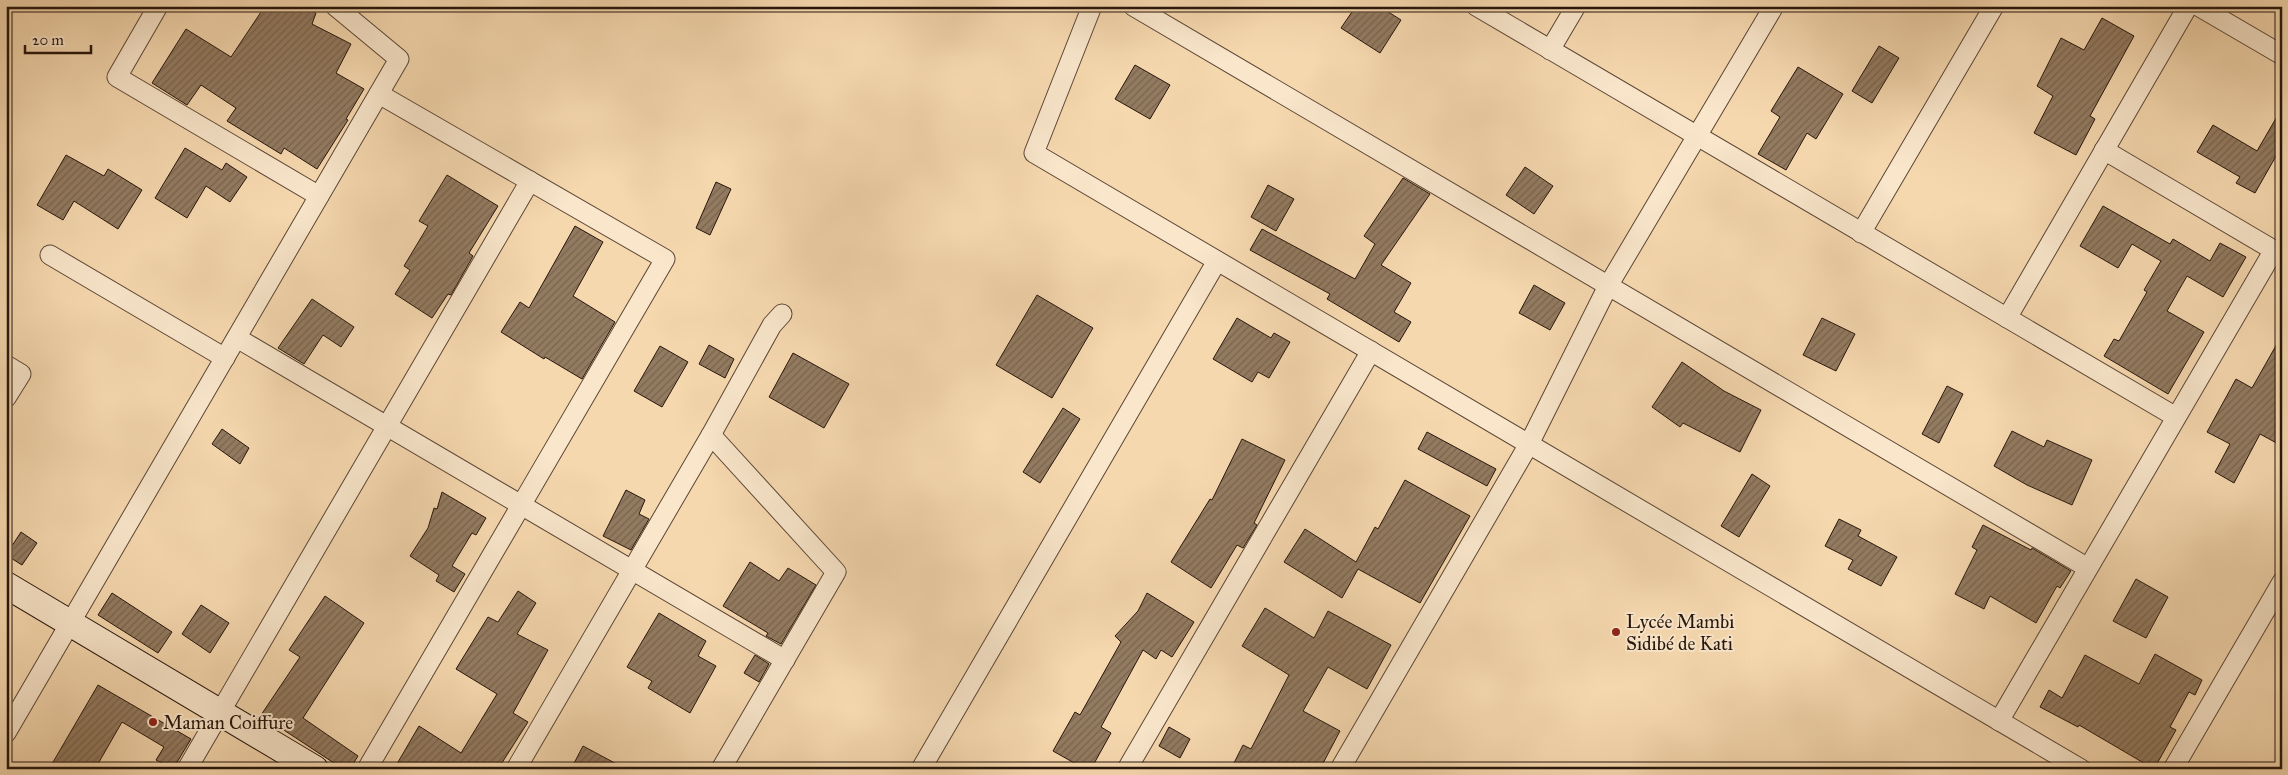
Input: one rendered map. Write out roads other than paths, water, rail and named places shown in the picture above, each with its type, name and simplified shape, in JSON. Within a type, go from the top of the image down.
[{"type":"street","points":[[158,6],[117,78],[319,196]]},
{"type":"street","points":[[6,733],[399,59],[335,6]]},
{"type":"street","points":[[1092,6],[1034,154],[2081,769]]},
{"type":"street","points":[[1133,6],[2088,568]]},
{"type":"street","points":[[1476,6],[2176,417]]},
{"type":"street","points":[[1550,50],[1576,6]]},
{"type":"street","points":[[1340,769],[1528,443],[1608,286],[1774,6]]},
{"type":"street","points":[[1861,232],[1994,6]]},
{"type":"street","points":[[2006,318],[2188,6]]},
{"type":"street","points":[[2198,6],[2282,55]]},
{"type":"street","points":[[367,769],[665,259],[379,94]]},
{"type":"street","points":[[1999,721],[2176,417],[2278,252],[2104,150]]},
{"type":"street","points":[[186,769],[530,181]]},
{"type":"street","points":[[50,255],[225,358]]},
{"type":"street","points":[[921,769],[1217,261]]},
{"type":"street","points":[[516,769],[711,435],[772,325],[782,314]]},
{"type":"street","points":[[237,338],[785,660]]},
{"type":"street","points":[[1127,769],[1371,351]]},
{"type":"street","points":[[6,365],[20,374],[6,398]]},
{"type":"street","points":[[711,435],[836,572],[721,769]]},
{"type":"street","points":[[2173,769],[2282,582]]},
{"type":"street","points":[[6,585],[315,769]]},
{"type":"place","name":"Lycée Mambi Sidibé de Kati","points":[[1616,632]]},
{"type":"place","name":"Maman Coiffure","points":[[153,722]]}]
